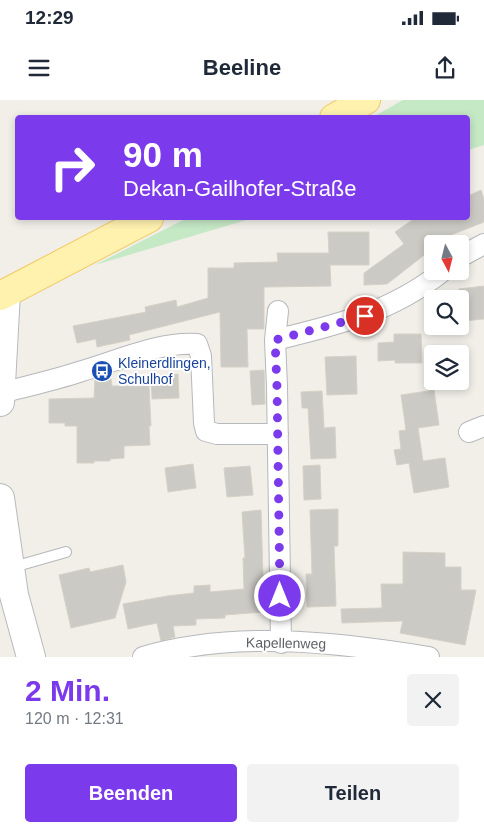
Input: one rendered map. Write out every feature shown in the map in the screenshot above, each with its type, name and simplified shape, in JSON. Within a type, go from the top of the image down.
[{"type":"main road","points":[[339,115],[366,100]]},
{"type":"main road","points":[[3,294],[145,220]]},
{"type":"street","points":[[469,253],[484,244]]},
{"type":"street","points":[[275,340],[365,316],[417,291],[431,280]]},
{"type":"street","points":[[0,402],[3,294]]},
{"type":"street","points":[[278,311],[275,340],[281,643]]},
{"type":"street","points":[[0,393],[80,372],[144,352],[184,343],[197,344],[201,356],[206,431],[217,434],[278,434]]},
{"type":"street","points":[[0,498],[14,595],[31,657]]},
{"type":"street","name":"Kapellenweg","points":[[143,657],[203,644],[250,642],[330,644],[429,657]]},
{"type":"lane","points":[[9,568],[66,552]]},
{"type":"green space","points":[[403,100],[484,100],[484,145],[470,149],[470,115],[377,115]]},
{"type":"green space","points":[[183,220],[246,220],[95,265]]},
{"type":"building","points":[[481,190],[484,199],[484,222],[451,235],[424,235],[424,255],[387,284],[364,285],[364,273],[404,244],[395,232],[412,220],[470,220],[470,195]]},
{"type":"building","points":[[328,232],[369,232],[369,265],[330,265],[331,286],[264,287],[264,329],[247,329],[248,367],[221,367],[220,312],[129,335],[130,340],[97,347],[96,339],[77,343],[73,326],[146,312],[145,307],[176,300],[177,307],[208,298],[208,268],[234,268],[234,263],[278,262],[277,253],[329,253]]},
{"type":"building","points":[[484,286],[484,319],[469,320],[469,290],[459,289]]},
{"type":"building","points":[[394,334],[421,334],[422,363],[395,363],[395,360],[378,361],[378,343],[394,342]]},
{"type":"building","points":[[356,356],[357,394],[327,395],[325,357]]},
{"type":"building","points":[[264,370],[265,404],[252,405],[250,371]]},
{"type":"building","points":[[178,374],[179,398],[152,399],[151,376]]},
{"type":"building","points":[[95,379],[111,379],[112,386],[149,386],[150,445],[124,446],[124,458],[110,459],[110,461],[94,461],[94,463],[77,463],[77,426],[65,426],[65,423],[49,423],[49,399],[94,398]]},
{"type":"building","points":[[434,390],[439,425],[418,428],[423,461],[445,458],[449,487],[414,493],[409,463],[397,465],[394,450],[401,449],[399,431],[406,430],[401,395]]},
{"type":"building","points":[[322,391],[324,428],[335,427],[336,458],[311,459],[308,408],[302,408],[301,392]]},
{"type":"building","points":[[193,464],[196,488],[168,492],[165,468]]},
{"type":"building","points":[[320,465],[321,499],[304,500],[303,466]]},
{"type":"building","points":[[250,466],[253,495],[227,497],[224,468]]},
{"type":"building","points":[[338,509],[338,546],[334,546],[336,606],[307,607],[306,574],[312,574],[310,510]]},
{"type":"building","points":[[261,510],[264,612],[225,615],[225,618],[196,619],[196,625],[173,626],[175,637],[161,641],[157,623],[128,629],[123,604],[194,593],[194,586],[210,585],[210,592],[244,589],[243,558],[245,558],[242,512]]},
{"type":"building","points":[[403,552],[445,553],[445,567],[461,567],[461,590],[476,590],[465,645],[400,633],[403,621],[342,623],[341,609],[382,608],[381,584],[403,584]]},
{"type":"building","points":[[123,565],[126,582],[115,618],[71,628],[59,575],[89,568],[90,572]]},
{"type":"place","name":"Kleinerdlingen, Schulhof","points":[[102,371]]},
{"type":"route","points":[[280,596],[280,507],[275,340],[365,316]]}]
